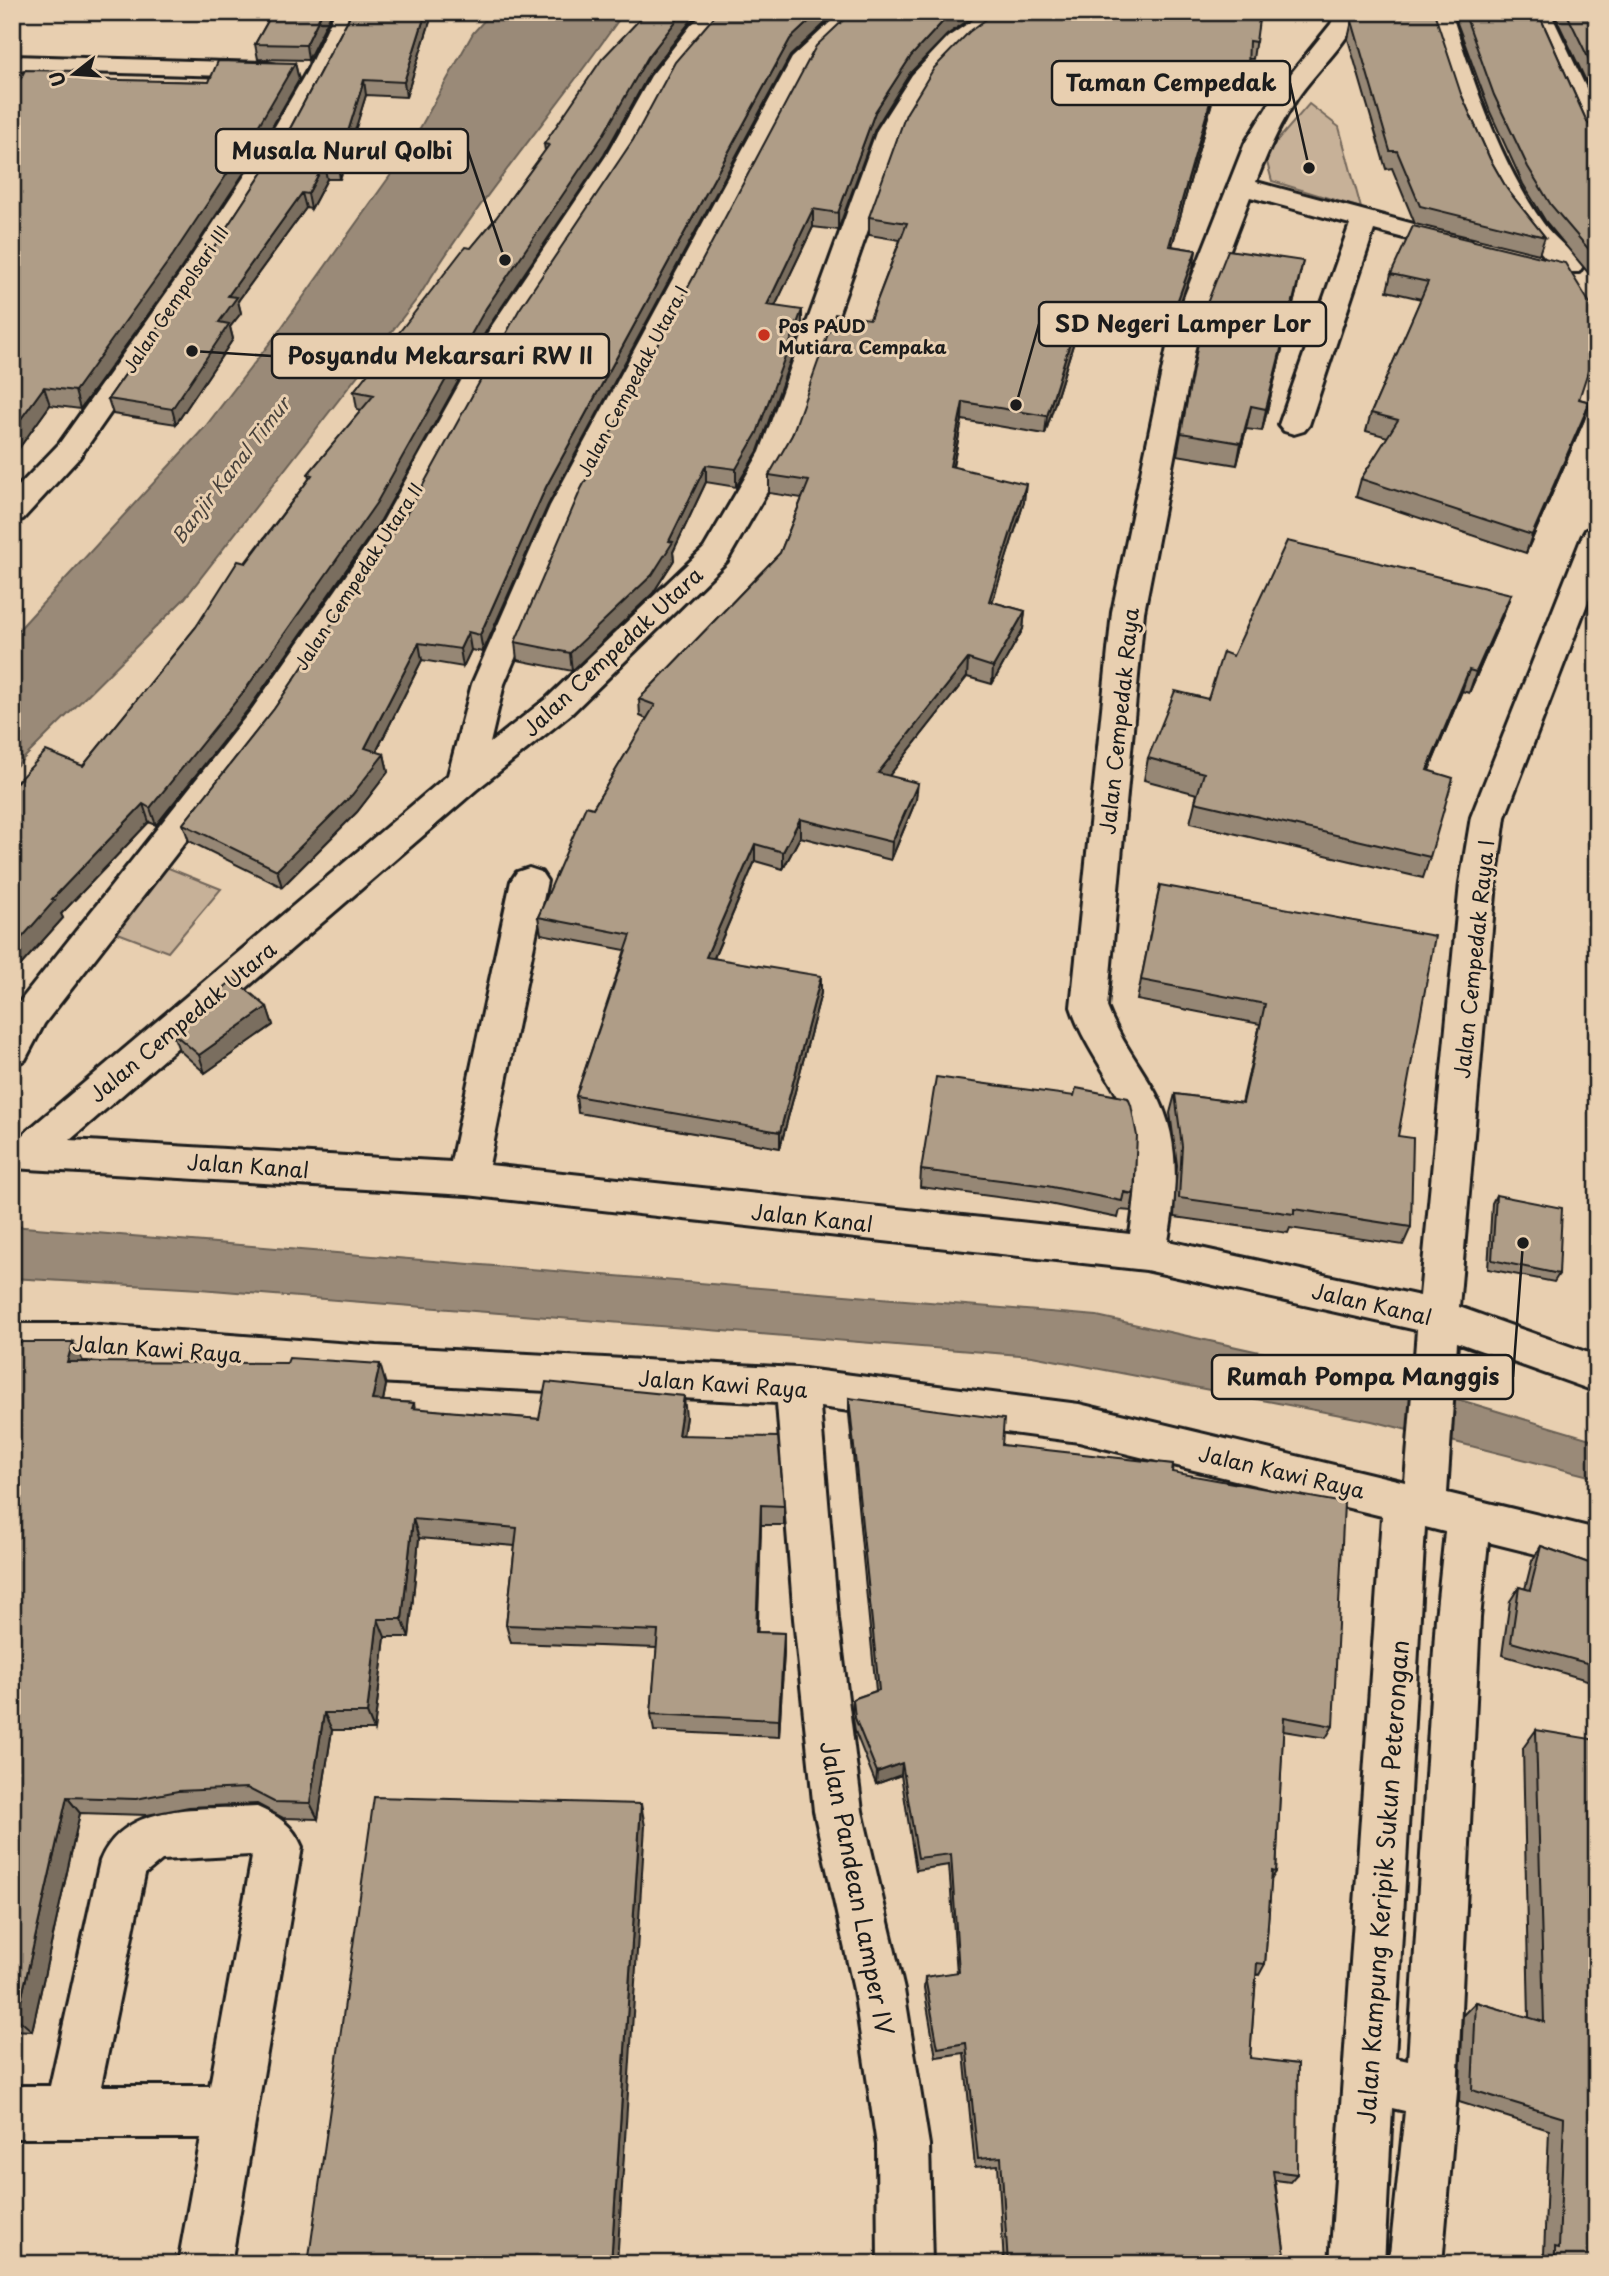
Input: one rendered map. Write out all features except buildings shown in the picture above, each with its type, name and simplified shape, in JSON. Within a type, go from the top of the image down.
[{"type":"street","name":"Jalan Gempolsari III","points":[[12,512],[69,451],[192,276],[272,154],[319,71],[347,12]]},
{"type":"street","name":"Jalan Cempedak Utara II","points":[[12,1051],[31,1014],[264,717],[348,597],[397,523],[505,327],[619,156],[663,76],[701,29],[721,12]]},
{"type":"street","name":"Jalan Cempedak Utara I","points":[[464,781],[488,684],[565,506],[804,58],[855,12]]},
{"type":"street","name":"Jalan Cempedak Utara","points":[[21,1151],[464,781],[559,706],[716,554],[775,452],[890,130],[921,80],[948,52],[1002,12]]},
{"type":"street","name":"Jalan Cempedak Raya","points":[[1146,1253],[1150,1234],[1154,1131],[1143,1106],[1097,1034],[1089,1007],[1128,612],[1184,333],[1258,143],[1286,96],[1342,26],[1348,12]]},
{"type":"street","points":[[1439,12],[1463,82],[1494,154],[1528,220],[1573,278]]},
{"type":"street","points":[[1538,12],[1597,139]]},
{"type":"street","points":[[12,63],[319,71]]},
{"type":"street","points":[[1240,186],[1364,221],[1486,251]]},
{"type":"street","points":[[1294,425],[1364,221]]},
{"type":"street","points":[[1573,278],[1596,254]]},
{"type":"street","points":[[1524,261],[1573,278]]},
{"type":"street","name":"Jalan Cempedak Raya I","points":[[1436,1367],[1438,1317],[1478,883],[1488,817],[1597,537]]},
{"type":"street","points":[[467,1179],[529,881]]},
{"type":"street","name":"Jalan Kanal","points":[[21,1151],[467,1179],[1146,1253],[1438,1317],[1597,1374]]},
{"type":"street","name":"Jalan Kawi Raya","points":[[12,1342],[87,1342],[377,1364],[797,1386],[1079,1423],[1597,1549]]},
{"type":"street","name":"Jalan Kampung Keripik Sukun Peterongan","points":[[1357,2264],[1414,1503],[1430,1457],[1436,1367]]},
{"type":"street","name":"Jalan Pandean Lamper IV","points":[[797,1386],[816,1619],[838,1811],[879,1990],[903,2145],[905,2264]]},
{"type":"street","points":[[1415,2264],[1432,2092],[1458,1618],[1469,1516]]},
{"type":"street","points":[[69,2112],[124,1861],[153,1837],[257,1831],[278,1847],[204,2264]]},
{"type":"street","points":[[1369,2077],[1432,2092]]},
{"type":"street","points":[[12,2112],[231,2112]]},
{"type":"shaded area","points":[[1309,104],[1339,127],[1361,208],[1272,181],[1265,155]]},
{"type":"shaded area","points":[[166,867],[221,889],[168,952],[110,930]]},
{"type":"water","name":"Banjir Kanal Timur","points":[[492,12],[624,12],[468,222],[420,295],[185,598],[12,770],[12,637],[205,427],[279,331],[405,155],[473,33]]},
{"type":"water","points":[[12,1226],[1097,1316],[1417,1387],[1597,1441],[1597,1478],[1372,1421],[1032,1356],[200,1289],[12,1278]]},
{"type":"place","name":"Taman Cempedak","points":[[1309,168]]},
{"type":"place","name":"Musala Nurul Qolbi","points":[[505,260]]},
{"type":"place","name":"Pos PAUD Mutiara Cempaka","points":[[764,335]]},
{"type":"place","name":"Posyandu Mekarsari RW II","points":[[192,351]]},
{"type":"place","name":"SD Negeri Lamper Lor","points":[[1016,405]]},
{"type":"place","name":"Rumah Pompa Manggis","points":[[1523,1243]]}]
